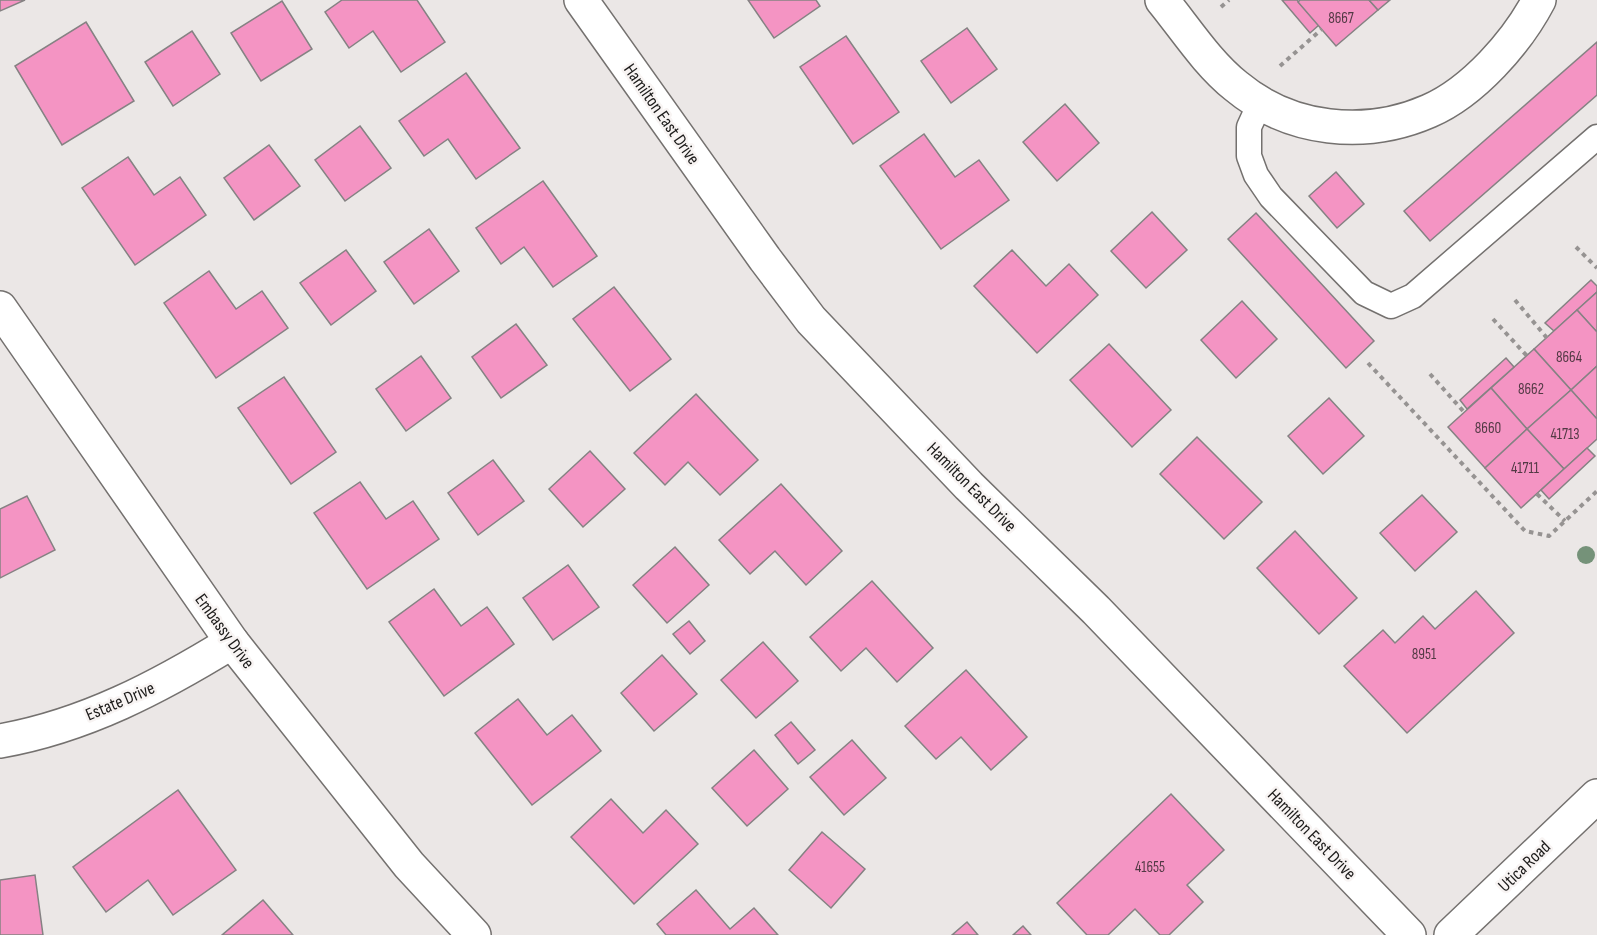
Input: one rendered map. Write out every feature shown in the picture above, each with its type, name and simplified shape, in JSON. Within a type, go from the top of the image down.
[{"type":"street","name":"Hamilton East Drive","points":[[581,0],[811,320],[969,486],[1096,610],[1409,935]]},
{"type":"street","points":[[1162,0],[1235,86],[1260,103],[1291,117],[1326,127],[1384,125],[1430,111],[1460,92],[1500,57],[1539,0]]},
{"type":"street","name":"Embassy Drive","points":[[0,308],[232,642],[409,865],[474,935]]},
{"type":"street","name":"Estate Drive","points":[[0,741],[17,738],[104,710],[144,693],[232,642]]},
{"type":"street","name":"Utica Road","points":[[1451,935],[1597,796]]},
{"type":"lane","points":[[1260,103],[1249,127],[1249,156],[1256,175],[1271,197],[1364,293],[1391,306],[1413,296],[1597,137]]},
{"type":"path","points":[[1272,73],[1322,29]]},
{"type":"path","points":[[1576,247],[1597,268]]},
{"type":"path","points":[[1515,300],[1546,338]]},
{"type":"path","points":[[1493,319],[1527,356]]},
{"type":"path","points":[[1368,363],[1526,531],[1549,536],[1597,491]]},
{"type":"path","points":[[1430,374],[1464,412]]},
{"type":"path","points":[[1537,494],[1565,521]]},
{"type":"building","points":[[0,0],[25,0],[0,11]]},
{"type":"building","points":[[342,0],[417,0],[445,42],[401,72],[373,31],[349,48],[325,12]]},
{"type":"building","points":[[748,0],[816,0],[820,6],[774,38]]},
{"type":"building","points":[[1282,0],[1297,0],[1319,25],[1310,33]]},
{"type":"building","points":[[1300,0],[1369,0],[1378,10],[1336,46],[1298,2]]},
{"type":"building","points":[[1369,0],[1390,0],[1378,10]]},
{"type":"building","points":[[282,1],[312,49],[261,81],[231,33]]},
{"type":"building","points":[[86,22],[134,101],[62,145],[15,66]]},
{"type":"building","points":[[967,28],[997,69],[951,103],[921,61]]},
{"type":"building","points":[[192,31],[220,74],[173,106],[145,62]]},
{"type":"building","points":[[846,36],[899,112],[853,144],[800,67]]},
{"type":"building","points":[[1597,42],[1597,95],[1430,241],[1404,211]]},
{"type":"building","points":[[466,73],[520,148],[476,179],[448,139],[424,156],[399,121]]},
{"type":"building","points":[[1065,104],[1099,143],[1057,181],[1023,142]]},
{"type":"building","points":[[360,126],[391,168],[345,201],[315,160]]},
{"type":"building","points":[[924,134],[955,177],[979,160],[1009,200],[941,249],[880,166]]},
{"type":"building","points":[[269,145],[300,186],[254,220],[224,178]]},
{"type":"building","points":[[128,157],[154,195],[180,177],[206,215],[135,265],[82,188]]},
{"type":"building","points":[[1336,172],[1364,204],[1337,228],[1309,196]]},
{"type":"building","points":[[543,181],[597,256],[553,287],[524,247],[501,264],[476,228]]},
{"type":"building","points":[[1152,212],[1187,250],[1146,288],[1111,251]]},
{"type":"building","points":[[1256,213],[1374,341],[1346,368],[1228,239]]},
{"type":"building","points":[[429,229],[459,271],[414,304],[384,262]]},
{"type":"building","points":[[346,250],[376,291],[331,325],[300,283]]},
{"type":"building","points":[[1012,250],[1046,286],[1069,264],[1098,295],[1037,353],[974,286]]},
{"type":"building","points":[[209,271],[236,309],[262,291],[288,328],[216,378],[164,303]]},
{"type":"building","points":[[1591,280],[1597,286],[1597,292],[1554,331],[1545,323]]},
{"type":"building","points":[[614,287],[671,359],[630,391],[573,319]]},
{"type":"building","points":[[1597,292],[1597,332],[1577,310]]},
{"type":"building","points":[[1242,301],[1277,339],[1236,378],[1201,340]]},
{"type":"building","points":[[1577,310],[1597,332],[1597,366],[1571,390],[1534,349]]},
{"type":"building","points":[[516,324],[547,365],[501,398],[472,357]]},
{"type":"building","points":[[1109,344],[1171,410],[1132,447],[1070,380]]},
{"type":"building","points":[[1534,349],[1571,390],[1527,429],[1491,388]]},
{"type":"building","points":[[421,356],[451,398],[406,431],[376,389]]},
{"type":"building","points":[[1506,358],[1514,367],[1467,409],[1460,400]]},
{"type":"building","points":[[1597,366],[1597,419],[1571,390]]},
{"type":"building","points":[[284,377],[336,452],[291,484],[238,408]]},
{"type":"building","points":[[1491,388],[1527,429],[1485,468],[1448,427]]},
{"type":"building","points":[[1571,390],[1597,419],[1597,439],[1564,469],[1527,429]]},
{"type":"building","points":[[696,394],[758,460],[720,495],[688,462],[665,485],[634,453]]},
{"type":"building","points":[[1329,398],[1364,436],[1323,474],[1288,436]]},
{"type":"building","points":[[1527,429],[1564,469],[1521,508],[1485,468]]},
{"type":"building","points":[[1197,437],[1262,502],[1224,539],[1160,474]]},
{"type":"building","points":[[1587,448],[1595,456],[1549,499],[1541,490]]},
{"type":"building","points":[[590,451],[625,489],[583,527],[549,489]]},
{"type":"building","points":[[493,460],[524,501],[478,535],[448,493]]},
{"type":"building","points":[[360,482],[386,519],[413,501],[439,539],[367,589],[314,513]]},
{"type":"building","points":[[781,484],[842,551],[806,585],[775,551],[750,574],[719,540]]},
{"type":"building","points":[[1422,495],[1457,532],[1415,571],[1380,533]]},
{"type":"building","points":[[27,496],[55,550],[0,578],[0,509]]},
{"type":"building","points":[[1295,531],[1357,598],[1319,634],[1257,568]]},
{"type":"building","points":[[675,547],[709,585],[667,623],[633,585]]},
{"type":"building","points":[[568,565],[599,607],[553,640],[523,598]]},
{"type":"building","points":[[872,581],[933,648],[897,682],[866,648],[841,671],[810,637]]},
{"type":"building","points":[[434,589],[461,626],[487,607],[514,644],[444,696],[389,622]]},
{"type":"building","points":[[1476,591],[1514,633],[1407,733],[1344,666],[1383,630],[1395,643],[1423,616],[1435,629]]},
{"type":"building","points":[[689,621],[705,641],[690,654],[673,634]]},
{"type":"building","points":[[763,642],[798,681],[756,718],[721,680]]},
{"type":"building","points":[[662,655],[697,694],[654,731],[621,693]]},
{"type":"building","points":[[966,670],[1027,737],[991,770],[961,737],[936,759],[905,726]]},
{"type":"building","points":[[518,699],[547,735],[572,715],[601,751],[532,805],[475,733]]},
{"type":"building","points":[[791,722],[815,750],[798,764],[775,735]]},
{"type":"building","points":[[852,740],[886,778],[844,815],[810,777]]},
{"type":"building","points":[[754,750],[788,789],[747,826],[712,788]]},
{"type":"building","points":[[178,790],[236,870],[173,915],[148,880],[106,912],[73,867]]},
{"type":"building","points":[[1171,794],[1224,850],[1187,885],[1203,902],[1169,935],[1160,935],[1135,909],[1108,935],[1087,935],[1057,903]]},
{"type":"building","points":[[611,799],[643,833],[666,810],[698,844],[634,904],[571,837]]},
{"type":"building","points":[[822,832],[865,869],[831,908],[789,870]]},
{"type":"building","points":[[35,875],[43,935],[0,935],[0,880]]},
{"type":"building","points":[[696,890],[730,929],[754,908],[778,935],[666,935],[657,924]]},
{"type":"building","points":[[263,900],[293,935],[222,935]]},
{"type":"building","points":[[967,922],[978,935],[952,935]]},
{"type":"building","points":[[1023,926],[1031,935],[1013,935]]}]
